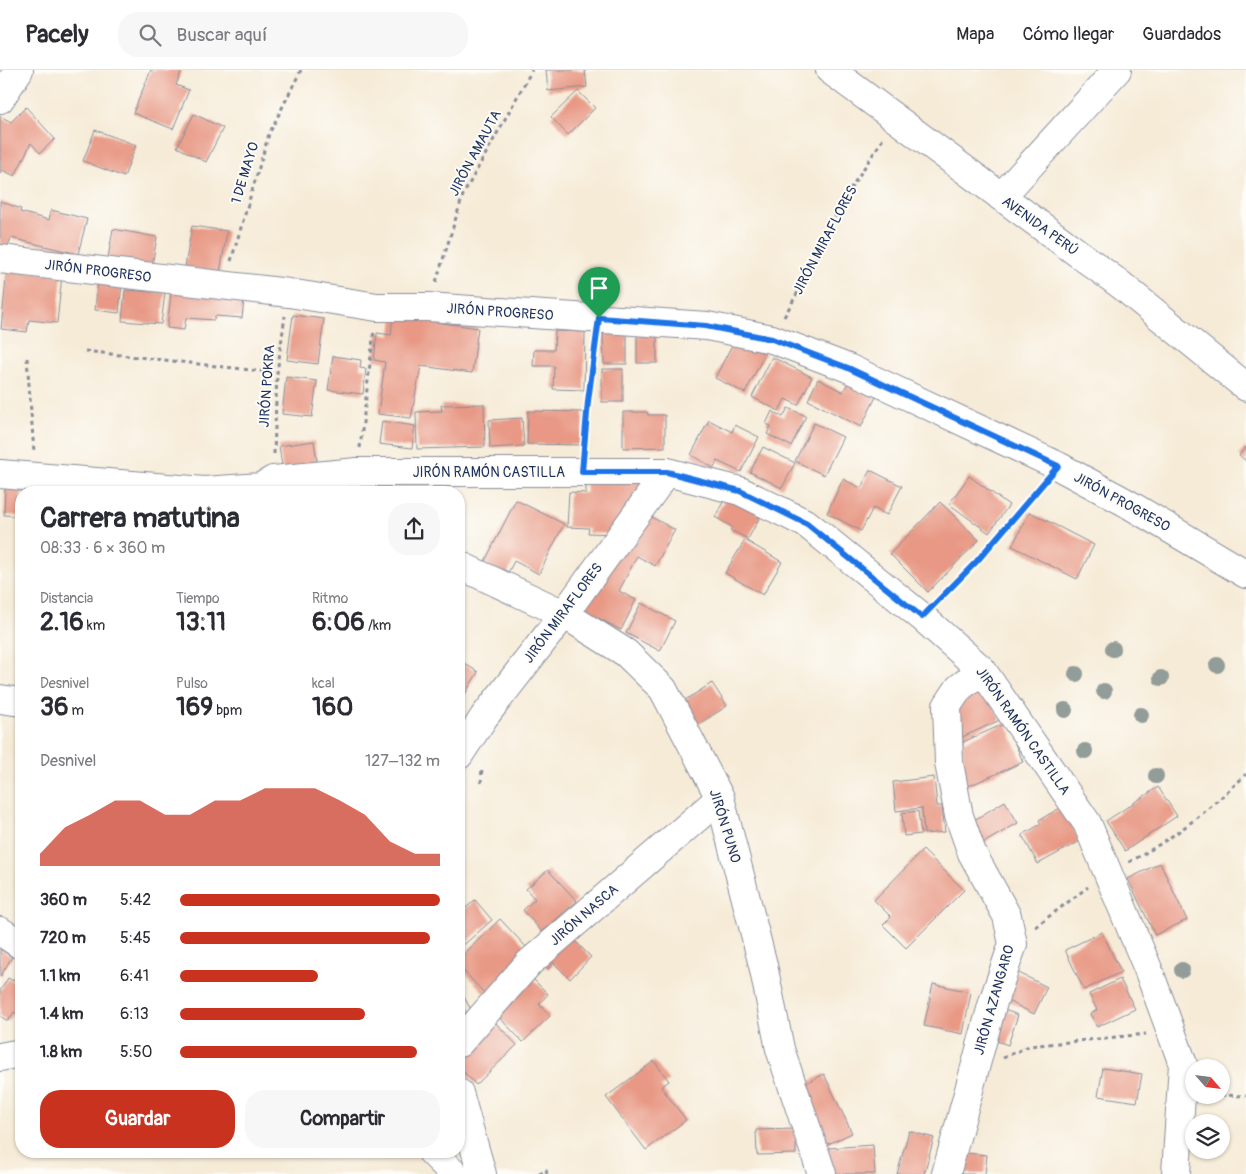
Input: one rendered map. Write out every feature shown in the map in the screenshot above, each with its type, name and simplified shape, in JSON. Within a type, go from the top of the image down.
[{"type":"street","points":[[0,99],[19,70]]},
{"type":"street","name":"AVENIDA PERÚ","points":[[830,70],[1121,285],[1246,387]]},
{"type":"street","points":[[1001,197],[1118,70]]},
{"type":"street","name":"JIRÓN PROGRESO","points":[[0,259],[289,294],[377,307],[428,307],[706,326],[772,339],[848,368],[1058,466],[1125,502],[1246,574]]},
{"type":"street","name":"JIRÓN RAMÓN CASTILLA","points":[[274,486],[357,472],[667,472],[740,491],[807,524],[922,617],[982,670],[1087,824],[1148,969],[1183,1064],[1176,1174]]},
{"type":"street","name":"JIRÓN MIRAFLORES","points":[[465,746],[484,717],[564,614],[667,472]]},
{"type":"street","name":"JIRÓN RAMÓN CASTILLA","points":[[0,474],[141,486]]},
{"type":"street","name":"JIRÓN PUNO","points":[[465,568],[564,614],[626,654],[663,688],[720,798],[763,965],[780,1049],[822,1174]]},
{"type":"street","name":"JIRÓN AZANGARO","points":[[946,1174],[992,1002],[1013,944],[1007,916],[972,853],[959,816],[949,763],[947,706],[959,688],[982,670]]},
{"type":"street","points":[[0,699],[15,701]]},
{"type":"street","name":"JIRÓN NASCA","points":[[465,1036],[529,963],[720,798]]},
{"type":"street","points":[[0,932],[15,941]]},
{"type":"street","points":[[0,1057],[15,1054]]},
{"type":"street","points":[[465,1114],[482,1174]]},
{"type":"street","points":[[438,1158],[454,1174]]},
{"type":"path","name":"1 DE MAYO","points":[[223,287],[269,134],[301,70]]},
{"type":"path","name":"JIRÓN AMAUTA","points":[[428,307],[463,195],[532,70]]},
{"type":"path","name":"JIRÓN MIRAFLORES","points":[[772,339],[812,268],[843,200],[897,118]]},
{"type":"path","name":"JIRÓN POKRA","points":[[268,486],[277,374],[289,294]]},
{"type":"path","points":[[357,472],[377,307]]},
{"type":"path","points":[[582,472],[588,401],[599,318]]},
{"type":"path","points":[[84,351],[277,374]]},
{"type":"path","points":[[28,358],[35,476]]},
{"type":"path","points":[[922,617],[977,561],[1058,466]]},
{"type":"path","points":[[973,1072],[1028,1046],[1171,1031]]},
{"type":"path","points":[[1230,1095],[1246,1096]]},
{"type":"path","points":[[539,1174],[546,1170],[547,1174]]},
{"type":"building","points":[[151,70],[182,70],[176,85],[189,90],[173,129],[133,113]]},
{"type":"building","points":[[546,70],[585,70],[587,87],[548,91]]},
{"type":"building","points":[[578,91],[595,108],[568,135],[551,117]]},
{"type":"building","points":[[26,107],[55,139],[40,153],[31,143],[15,176],[2,170],[0,174],[0,116],[11,122]]},
{"type":"building","points":[[194,114],[223,128],[206,162],[177,147]]},
{"type":"building","points":[[95,130],[136,145],[124,177],[83,161]]},
{"type":"building","points":[[0,201],[21,209],[20,212],[49,220],[51,210],[87,219],[78,254],[11,238],[6,251],[0,249]]},
{"type":"building","points":[[192,226],[227,231],[220,273],[185,267]]},
{"type":"building","points":[[113,229],[157,237],[151,271],[107,264]]},
{"type":"building","points":[[7,269],[62,275],[57,323],[29,320],[27,332],[1,329]]},
{"type":"building","points":[[98,281],[122,283],[119,313],[95,310]]},
{"type":"building","points":[[172,285],[244,299],[242,318],[215,316],[214,320],[186,318],[184,330],[167,328]]},
{"type":"building","points":[[125,290],[165,293],[161,324],[122,321]]},
{"type":"building","points":[[293,315],[324,319],[318,364],[287,360]]},
{"type":"building","points":[[393,316],[478,328],[472,373],[421,366],[411,418],[378,414],[385,362],[374,360],[377,333],[391,335]]},
{"type":"building","points":[[555,331],[585,332],[584,390],[553,389],[554,366],[533,366],[534,350],[554,350]]},
{"type":"building","points":[[603,332],[627,332],[627,364],[604,364]]},
{"type":"building","points":[[637,334],[657,334],[657,363],[637,363]]},
{"type":"building","points":[[735,339],[765,354],[745,393],[715,378]]},
{"type":"building","points":[[333,356],[361,360],[360,368],[366,369],[363,394],[328,390]]},
{"type":"building","points":[[772,357],[812,377],[798,405],[785,399],[779,411],[752,397]]},
{"type":"building","points":[[602,369],[623,369],[623,402],[602,402]]},
{"type":"building","points":[[286,377],[317,381],[312,417],[282,414]]},
{"type":"building","points":[[818,379],[843,392],[848,383],[876,397],[861,427],[808,400]]},
{"type":"building","points":[[484,404],[485,447],[417,449],[416,412],[442,411],[441,405]]},
{"type":"building","points":[[788,408],[806,416],[791,446],[767,434],[771,426],[766,424],[772,411],[783,417]]},
{"type":"building","points":[[528,411],[583,412],[582,445],[527,444]]},
{"type":"building","points":[[623,412],[647,412],[648,415],[665,415],[665,447],[623,448]]},
{"type":"building","points":[[522,418],[524,446],[490,448],[489,420]]},
{"type":"building","points":[[709,420],[732,432],[735,425],[759,437],[741,472],[717,461],[714,468],[691,455]]},
{"type":"building","points":[[382,421],[415,426],[412,448],[379,444]]},
{"type":"building","points":[[814,423],[843,437],[824,475],[795,461]]},
{"type":"building","points":[[314,441],[318,467],[283,472],[279,446]]},
{"type":"building","points":[[763,447],[795,463],[782,488],[750,472]]},
{"type":"building","points":[[1246,447],[1246,461],[1239,455]]},
{"type":"building","points":[[870,470],[902,486],[887,515],[873,508],[861,531],[827,513],[843,479],[861,488]]},
{"type":"building","points":[[586,476],[643,478],[642,503],[616,534],[588,533],[589,528],[567,527],[569,492],[586,493]]},
{"type":"building","points":[[969,476],[1009,505],[989,533],[949,504]]},
{"type":"building","points":[[5,488],[15,489],[15,516],[4,515]]},
{"type":"building","points":[[727,495],[762,513],[748,539],[730,530],[732,527],[715,517]]},
{"type":"building","points":[[516,500],[564,524],[539,574],[514,561],[507,575],[484,563]]},
{"type":"building","points":[[940,502],[979,540],[928,592],[890,554]]},
{"type":"building","points":[[1030,512],[1094,545],[1077,579],[1012,546]]},
{"type":"building","points":[[648,515],[675,530],[655,566],[637,556],[619,591],[636,600],[621,630],[577,607]]},
{"type":"building","points":[[745,540],[782,562],[763,595],[725,573]]},
{"type":"building","points":[[641,603],[675,621],[660,651],[626,633]]},
{"type":"building","points":[[465,664],[478,672],[465,694]]},
{"type":"building","points":[[712,683],[727,706],[694,727],[679,704]]},
{"type":"building","points":[[986,689],[1000,720],[960,738],[954,703]]},
{"type":"building","points":[[1006,723],[1023,762],[962,789],[963,742]]},
{"type":"building","points":[[934,777],[937,806],[942,806],[945,832],[924,834],[922,808],[896,811],[893,782]]},
{"type":"building","points":[[1158,787],[1177,816],[1125,851],[1106,821]]},
{"type":"building","points":[[1005,801],[1018,823],[978,846],[966,825]]},
{"type":"building","points":[[1062,807],[1080,841],[1038,864],[1022,835],[1041,824],[1039,820]]},
{"type":"building","points":[[918,811],[921,834],[904,836],[902,813]]},
{"type":"building","points":[[923,850],[964,890],[906,948],[883,925],[891,917],[874,900]]},
{"type":"building","points":[[1160,863],[1187,920],[1155,935],[1128,879]]},
{"type":"building","points":[[548,870],[577,901],[542,932],[523,910],[535,899],[526,889]]},
{"type":"building","points":[[475,900],[492,920],[465,944],[465,909]]},
{"type":"building","points":[[500,919],[529,950],[487,996],[465,972],[465,953]]},
{"type":"building","points":[[566,932],[591,957],[570,979],[554,963],[548,969],[540,960]]},
{"type":"building","points":[[1102,932],[1121,972],[1084,990],[1065,950]]},
{"type":"building","points":[[0,949],[12,957],[0,977]]},
{"type":"building","points":[[1015,971],[1047,987],[1034,1014],[1002,998]]},
{"type":"building","points":[[530,976],[548,994],[539,1004],[550,1016],[523,1042],[493,1011]]},
{"type":"building","points":[[8,978],[13,981],[15,978],[15,1013],[8,1021],[0,1016],[0,991]]},
{"type":"building","points":[[1120,979],[1135,1009],[1097,1027],[1090,1014],[1097,1010],[1089,994]]},
{"type":"building","points":[[933,984],[971,992],[963,1034],[924,1026]]},
{"type":"building","points":[[465,999],[474,1015],[465,1020]]},
{"type":"building","points":[[996,1007],[1018,1015],[1008,1045],[986,1037]]},
{"type":"building","points":[[491,1018],[517,1045],[476,1085],[465,1073],[465,1043]]},
{"type":"building","points":[[654,1061],[669,1081],[661,1087],[686,1120],[646,1150],[606,1097]]},
{"type":"building","points":[[1103,1068],[1142,1074],[1137,1102],[1098,1096]]},
{"type":"building","points":[[824,1074],[852,1133],[824,1146],[796,1088]]},
{"type":"building","points":[[796,1129],[796,1154],[757,1155],[756,1130]]},
{"type":"building","points":[[909,1131],[934,1138],[924,1174],[897,1174]]},
{"type":"building","points":[[873,1145],[875,1174],[829,1174],[828,1148]]},
{"type":"building","points":[[955,1152],[987,1155],[985,1174],[953,1174]]},
{"type":"route","points":[[599,318],[706,326],[772,339],[848,368],[1058,466],[977,561],[922,617],[807,524],[740,491],[667,472],[582,472],[588,401],[599,318]]}]
